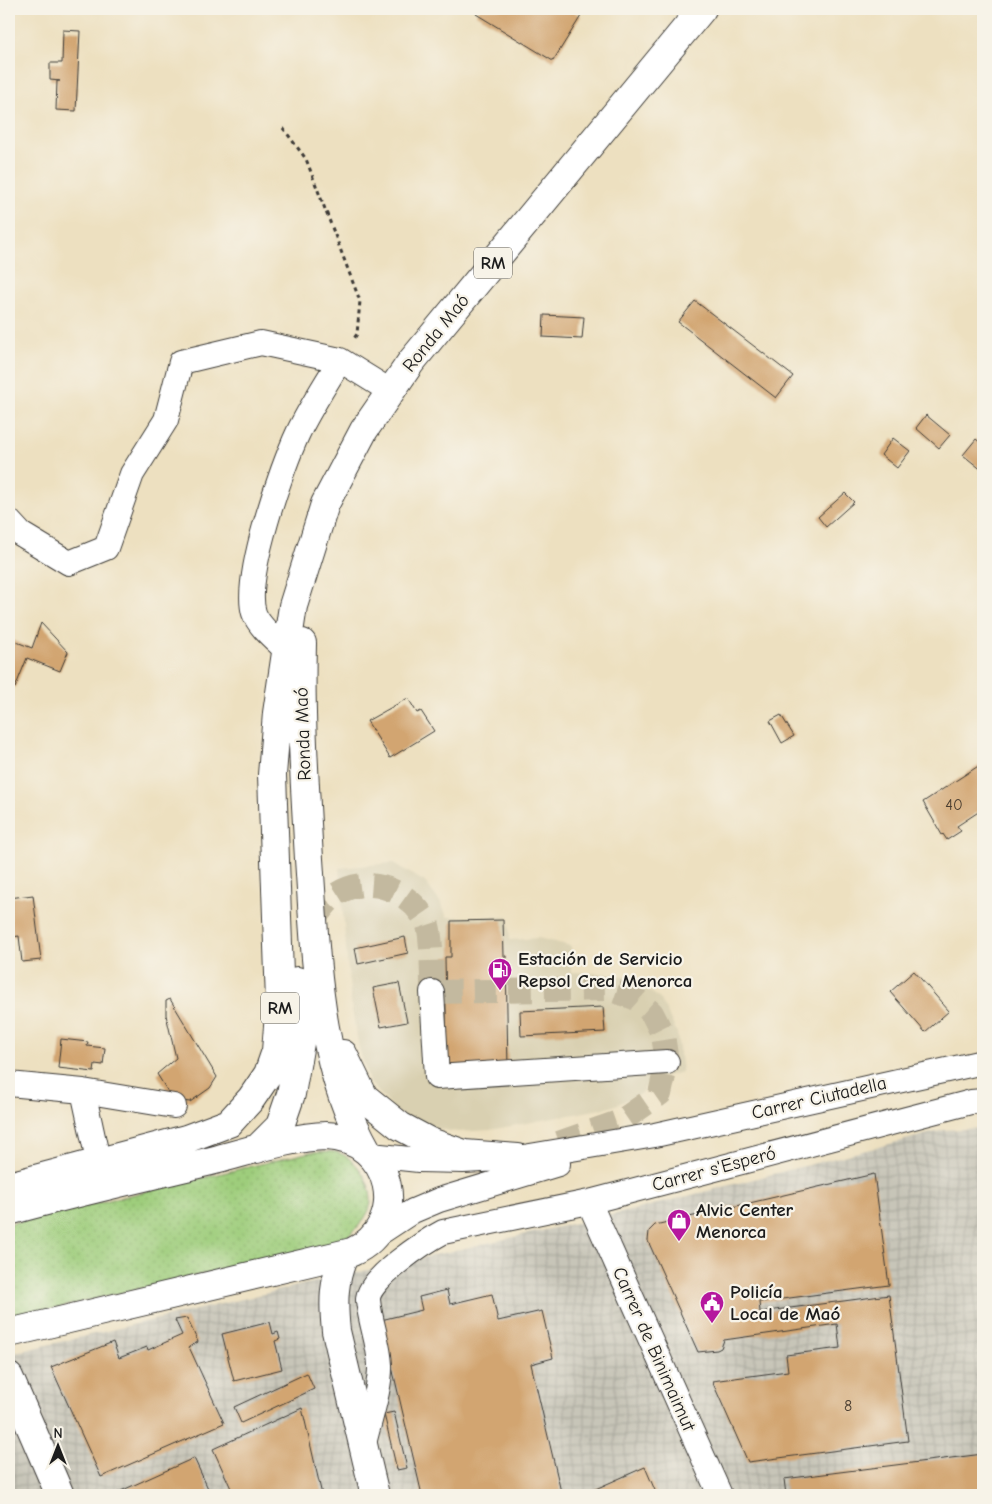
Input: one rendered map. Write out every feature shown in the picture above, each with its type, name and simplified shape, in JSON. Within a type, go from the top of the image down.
[{"type":"main road","name":"Ronda Maó","points":[[286,650],[293,606],[325,504],[339,474],[390,391],[702,9]]},
{"type":"main road","name":"Ronda Maó","points":[[314,536],[303,597],[300,715],[317,963]]},
{"type":"main road","name":"RM","points":[[257,1150],[280,1126],[290,1094],[300,1043],[286,797],[286,650]]},
{"type":"main road","name":"RM","points":[[9,1186],[98,1160],[186,1139],[229,1123],[251,1099],[268,1074],[276,1052],[280,1002],[272,775],[277,713],[286,650]]},
{"type":"main road","name":"RM","points":[[317,963],[329,1045],[341,1096],[352,1125],[370,1154],[382,1167],[387,1181],[388,1207],[380,1228],[356,1248],[338,1269],[333,1308],[336,1331],[375,1495]]},
{"type":"main road","name":"RM","points":[[317,963],[334,1029],[350,1072],[364,1097],[400,1126],[430,1142],[464,1154],[518,1158]]},
{"type":"main road","name":"RM","points":[[9,1211],[257,1150],[326,1136],[345,1139],[370,1154]]},
{"type":"main road","points":[[9,1333],[356,1248]]},
{"type":"main road","points":[[9,1377],[60,1495]]},
{"type":"street","points":[[9,521],[21,534],[70,563],[106,548],[132,474],[166,420],[181,362],[261,343],[340,360],[390,391]]},
{"type":"street","points":[[286,650],[270,634],[254,613],[252,581],[268,514],[298,433],[340,360]]},
{"type":"street","points":[[432,992],[437,1077],[667,1062]]},
{"type":"street","name":"Carrer Ciutadella","points":[[370,1154],[419,1160],[463,1161],[518,1158],[655,1135],[983,1062]]},
{"type":"street","points":[[9,1084],[83,1091],[174,1106]]},
{"type":"street","points":[[83,1091],[98,1160]]},
{"type":"street","name":"Carrer s'Esperó","points":[[364,1444],[380,1366],[368,1298],[374,1285],[423,1243],[443,1232],[589,1202],[971,1102],[983,1101]]},
{"type":"street","name":"Carrer Ciutadella","points":[[356,1248],[413,1211],[439,1200],[655,1135]]},
{"type":"street","name":"Carrer de Binimaimut","points":[[589,1202],[720,1495]]},
{"type":"path","points":[[283,128],[306,159],[360,301],[357,334],[340,360]]},
{"type":"shaded area","name":"Estación de Servicio Repsol Cred Menorca","points":[[393,863],[425,882],[440,902],[447,917],[508,917],[510,940],[538,938],[571,946],[571,972],[613,974],[639,982],[661,1000],[677,1033],[682,1072],[650,1080],[640,1094],[611,1107],[490,1130],[457,1132],[427,1127],[402,1117],[369,1082],[359,1048],[351,1004],[339,868]]},
{"type":"shaded area","points":[[983,1128],[983,1495],[9,1495],[9,1354],[306,1284],[634,1210],[944,1130]]},
{"type":"green space","points":[[311,1152],[332,1152],[346,1156],[359,1168],[368,1185],[371,1202],[369,1210],[357,1228],[340,1242],[9,1319],[9,1224]]},
{"type":"building","points":[[479,9],[570,9],[581,16],[553,61],[476,14]]},
{"type":"building","points":[[63,30],[80,31],[76,111],[56,110],[57,81],[60,81],[50,80],[50,63],[62,63]]},
{"type":"building","points":[[695,301],[793,376],[776,398],[678,322]]},
{"type":"building","points":[[544,315],[584,317],[582,339],[543,337]]},
{"type":"building","points":[[926,415],[950,435],[939,448],[916,428]]},
{"type":"building","points":[[893,438],[910,451],[897,468],[881,455]]},
{"type":"building","points":[[976,439],[983,445],[983,471],[963,455]]},
{"type":"building","points":[[845,493],[854,502],[826,527],[818,517]]},
{"type":"building","points":[[41,623],[68,652],[60,671],[27,658],[15,688],[9,685],[9,639],[32,648]]},
{"type":"building","points":[[408,698],[417,713],[421,711],[434,731],[390,758],[367,721]]},
{"type":"building","points":[[781,715],[794,736],[782,743],[770,721]]},
{"type":"building","points":[[983,763],[983,809],[957,826],[961,831],[947,840],[942,835],[923,802]]},
{"type":"building","points":[[33,895],[41,960],[22,962],[19,936],[12,937],[9,898]]},
{"type":"building","points":[[503,920],[504,956],[506,956],[508,1069],[447,1070],[445,957],[451,957],[451,921]]},
{"type":"building","points":[[405,937],[408,953],[358,964],[355,948]]},
{"type":"building","points":[[914,971],[949,1011],[925,1032],[890,992]]},
{"type":"building","points":[[399,983],[407,1022],[381,1027],[373,988]]},
{"type":"building","points":[[170,999],[217,1077],[210,1088],[190,1102],[173,1100],[157,1074],[176,1058],[166,1015],[166,1001]]},
{"type":"building","points":[[603,1007],[605,1032],[521,1036],[520,1011]]},
{"type":"building","points":[[61,1039],[88,1042],[87,1046],[105,1048],[103,1065],[95,1064],[94,1072],[58,1068]]},
{"type":"building","points":[[978,1170],[983,1170],[983,1205],[982,1205]]},
{"type":"building","points":[[874,1174],[889,1285],[759,1302],[760,1312],[889,1295],[908,1441],[748,1462],[712,1381],[788,1371],[786,1355],[840,1348],[837,1324],[724,1340],[721,1348],[717,1350],[698,1352],[648,1241],[649,1231],[655,1225]]},
{"type":"building","points":[[447,1290],[450,1304],[492,1294],[498,1321],[542,1311],[553,1358],[531,1364],[561,1492],[554,1495],[422,1495],[381,1320],[422,1310],[419,1297]]},
{"type":"building","points":[[187,1318],[198,1342],[189,1347],[224,1423],[101,1477],[51,1367],[113,1342],[119,1358],[147,1347],[148,1350],[182,1335],[175,1320]]},
{"type":"building","points":[[270,1322],[273,1334],[278,1332],[280,1339],[275,1341],[282,1369],[234,1381],[222,1334]]},
{"type":"building","points":[[307,1373],[314,1389],[241,1423],[234,1407]]},
{"type":"building","points":[[302,1408],[322,1495],[234,1495],[213,1449]]},
{"type":"building","points":[[394,1412],[407,1468],[397,1470],[384,1414]]},
{"type":"building","points":[[983,1454],[983,1495],[786,1495],[784,1479]]},
{"type":"building","points":[[194,1458],[211,1495],[112,1495]]},
{"type":"building","points":[[645,1467],[657,1495],[582,1495]]},
{"type":"tunnel","points":[[313,920],[337,894],[349,888],[362,885],[388,889],[400,894],[411,902],[427,923],[431,946],[432,992],[608,989],[635,998],[652,1013],[663,1035],[667,1062],[660,1094],[621,1121],[550,1146]]},
{"type":"place","name":"Estación de Servicio Repsol Cred Menorca","points":[[500,991]]},
{"type":"place","name":"Alvic Center Menorca","points":[[679,1242]]},
{"type":"place","name":"Policía Local de Maó","points":[[712,1324]]}]
